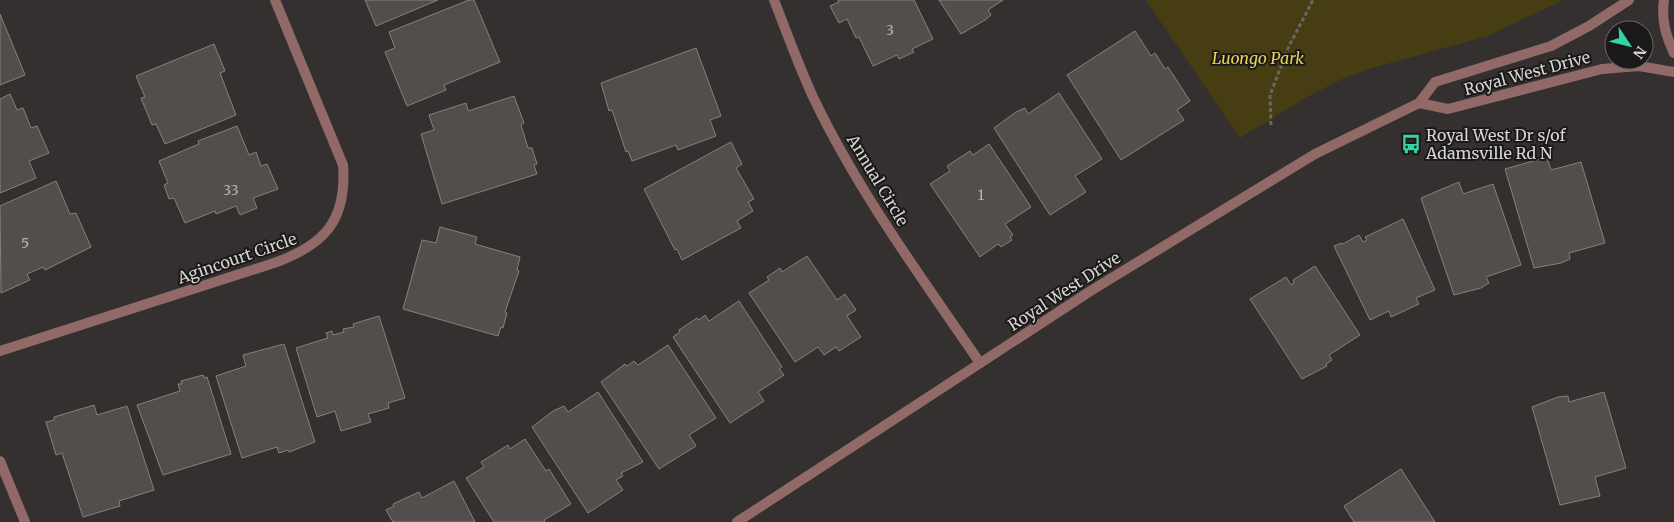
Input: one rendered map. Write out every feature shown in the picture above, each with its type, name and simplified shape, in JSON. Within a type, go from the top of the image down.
[{"type":"street","name":"Agincourt Circle","points":[[0,351],[298,255],[319,242],[340,209],[344,187],[343,165],[275,0]]},
{"type":"street","name":"Annual Circle","points":[[774,0],[814,98],[847,160],[877,211],[980,363]]},
{"type":"street","name":"Royal West Drive","points":[[737,522],[1092,290],[1315,154],[1419,103],[1435,82],[1551,46],[1589,26],[1629,0]]},
{"type":"street","points":[[1664,0],[1662,11],[1666,35],[1674,53]]},
{"type":"street","name":"Royal West Drive","points":[[1419,103],[1448,109],[1602,69],[1639,66],[1674,72]]},
{"type":"street","points":[[0,461],[25,522]]},
{"type":"path","points":[[1270,125],[1270,95],[1289,46],[1313,0]]},
{"type":"green space","name":"Luongo Park","points":[[1146,0],[1563,0],[1488,36],[1372,68],[1342,79],[1307,97],[1240,138]]},
{"type":"building","points":[[365,0],[438,0],[376,26]]},
{"type":"building","points":[[469,0],[474,0],[500,62],[444,85],[446,90],[407,106],[385,52],[395,48],[389,32]]},
{"type":"building","points":[[838,0],[914,0],[933,39],[912,49],[914,52],[899,59],[897,55],[873,66],[859,37],[856,38],[847,19],[839,23],[830,6],[839,2]]},
{"type":"building","points":[[939,0],[1003,0],[988,10],[991,15],[985,20],[961,34]]},
{"type":"building","points":[[0,14],[25,75],[0,85]]},
{"type":"building","points":[[1135,31],[1151,56],[1155,53],[1165,69],[1168,67],[1190,101],[1177,110],[1184,120],[1121,160],[1067,75]]},
{"type":"building","points":[[214,44],[225,71],[220,73],[236,115],[165,144],[156,124],[152,125],[141,98],[145,97],[136,76]]},
{"type":"building","points":[[696,48],[721,116],[710,120],[716,136],[678,150],[676,145],[632,161],[628,151],[626,152],[612,110],[609,111],[601,83]]},
{"type":"building","points":[[1059,93],[1102,159],[1075,176],[1086,192],[1050,215],[994,128],[1016,112],[1025,108],[1028,114]]},
{"type":"building","points":[[10,94],[17,110],[23,108],[31,128],[37,126],[49,153],[29,161],[36,178],[0,193],[0,99]]},
{"type":"building","points":[[514,96],[524,123],[521,125],[528,148],[532,148],[537,164],[534,165],[537,174],[442,204],[421,134],[434,130],[429,115],[466,103],[468,111]]},
{"type":"building","points":[[237,126],[249,155],[256,152],[261,166],[267,164],[278,189],[253,198],[257,208],[240,215],[236,206],[216,214],[215,211],[185,223],[174,198],[169,199],[164,185],[168,183],[159,161],[199,144],[198,141]]},
{"type":"building","points":[[731,142],[742,164],[736,168],[754,199],[748,202],[753,211],[737,221],[741,228],[682,260],[644,189]]},
{"type":"building","points":[[989,144],[1031,207],[1005,224],[1013,235],[1010,237],[1012,240],[1001,247],[998,244],[980,257],[930,184],[950,171],[947,166],[970,151],[973,155]]},
{"type":"building","points":[[1547,157],[1551,170],[1581,162],[1605,243],[1569,253],[1570,259],[1561,263],[1534,268],[1505,169]]},
{"type":"building","points":[[56,181],[70,214],[76,213],[91,247],[45,270],[43,267],[27,274],[30,280],[1,293],[0,206]]},
{"type":"building","points":[[1459,182],[1463,194],[1493,184],[1521,265],[1486,277],[1489,283],[1481,288],[1454,295],[1421,198]]},
{"type":"building","points":[[1403,219],[1435,290],[1416,298],[1419,304],[1391,317],[1389,311],[1370,320],[1334,246],[1343,244],[1359,235],[1363,242],[1367,240],[1365,237]]},
{"type":"building","points":[[440,227],[477,237],[475,244],[520,257],[517,270],[519,271],[505,312],[507,313],[503,328],[501,327],[498,336],[403,309],[422,240],[436,243]]},
{"type":"building","points":[[807,256],[837,300],[845,294],[856,310],[847,316],[861,337],[839,351],[836,347],[824,355],[818,347],[795,362],[749,293],[769,280],[767,277],[780,268],[782,272]]},
{"type":"building","points":[[1315,266],[1360,335],[1329,355],[1332,360],[1326,364],[1327,366],[1302,379],[1250,299],[1286,277],[1291,285],[1294,283],[1293,280]]},
{"type":"building","points":[[739,301],[782,367],[779,369],[784,375],[758,392],[764,401],[730,423],[673,337],[680,332],[679,330],[697,318],[699,320],[705,315],[709,321]]},
{"type":"building","points":[[379,316],[405,398],[388,403],[389,408],[368,414],[371,422],[341,431],[335,411],[317,417],[296,348],[328,338],[326,333],[332,331],[333,335],[344,332],[343,329],[354,327],[353,324]]},
{"type":"building","points":[[284,344],[315,442],[289,452],[288,450],[279,453],[277,447],[242,458],[216,376],[246,366],[243,355]]},
{"type":"building","points":[[668,345],[716,418],[689,435],[696,446],[659,469],[601,382],[625,364],[627,366],[634,361],[638,365]]},
{"type":"building","points":[[203,375],[204,378],[207,377],[231,454],[163,475],[137,405],[180,391],[178,384],[182,384],[181,381]]},
{"type":"building","points":[[598,392],[643,462],[621,473],[623,476],[616,480],[623,490],[588,513],[532,427],[553,411],[564,406],[568,412]]},
{"type":"building","points":[[1604,392],[1626,468],[1595,477],[1600,496],[1560,505],[1532,407],[1558,397],[1568,396],[1569,402]]},
{"type":"building","points":[[94,405],[97,415],[127,406],[154,490],[119,501],[120,506],[83,517],[62,453],[56,455],[46,422],[54,420],[54,417]]},
{"type":"building","points":[[525,439],[546,471],[549,469],[571,504],[544,520],[545,522],[494,522],[466,478],[484,467],[481,462],[508,445],[510,449]]},
{"type":"building","points":[[1401,469],[1435,522],[1354,522],[1344,506]]},
{"type":"building","points":[[454,481],[475,522],[393,522],[386,510],[394,506],[393,504],[419,492],[422,498]]},
{"type":"place","name":"Royal West Dr s/of Adamsville Rd N","points":[[1411,144]]}]
